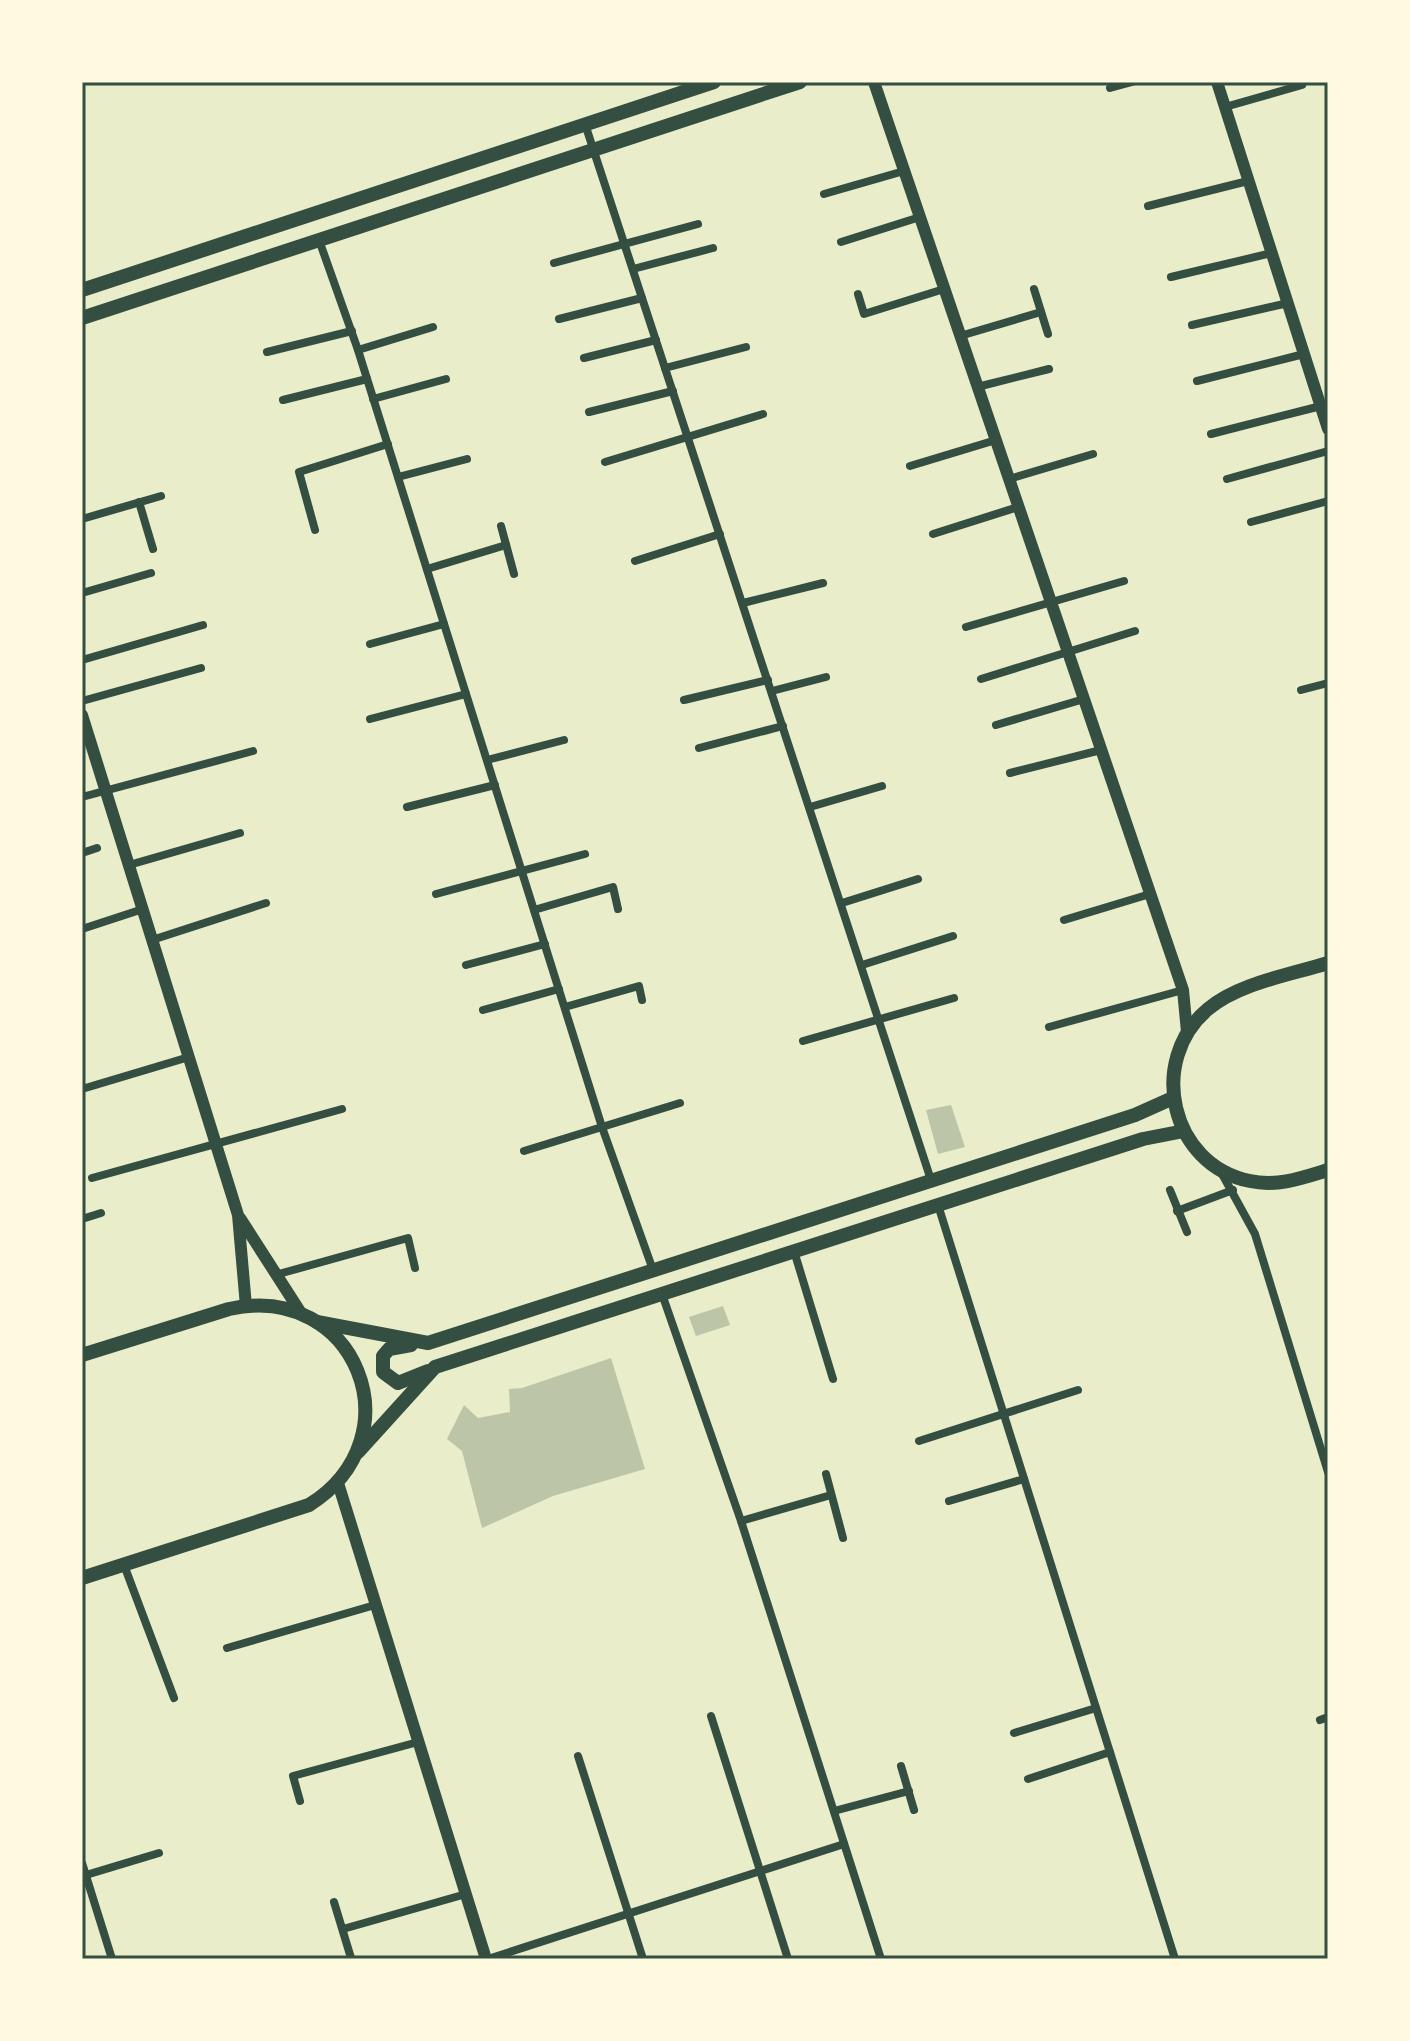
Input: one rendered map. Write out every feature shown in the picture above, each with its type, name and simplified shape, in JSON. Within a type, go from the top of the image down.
[{"type":"main road","points":[[82,290],[714,82]]},
{"type":"main road","points":[[82,318],[800,82]]},
{"type":"main road","points":[[1328,963],[1224,998],[1197,1019],[1187,1032],[1174,1064],[1173,1098],[1184,1131],[1199,1152],[1218,1168],[1250,1181],[1267,1183],[1284,1183],[1328,1170]]},
{"type":"main road","points":[[1173,1098],[1135,1115],[428,1343],[389,1349],[383,1356],[383,1372],[398,1383],[435,1367],[1143,1139],[1184,1131]]},
{"type":"main road","points":[[82,1355],[246,1306],[283,1307],[301,1313],[317,1322],[344,1347],[361,1379],[366,1416],[358,1452]]},
{"type":"main road","points":[[317,1322],[428,1343]]},
{"type":"main road","points":[[82,1578],[293,1512],[325,1496],[338,1483],[358,1452],[435,1367]]},
{"type":"street","points":[[874,82],[1183,990],[1187,1032]]},
{"type":"street","points":[[1110,88],[1132,82]]},
{"type":"street","points":[[1217,82],[1328,429]]},
{"type":"street","points":[[1225,107],[1302,85],[1300,82]]},
{"type":"street","points":[[585,124],[931,1180]]},
{"type":"street","points":[[824,194],[904,171]]},
{"type":"street","points":[[1148,206],[1248,181]]},
{"type":"street","points":[[841,242],[920,217]]},
{"type":"street","points":[[554,263],[698,224]]},
{"type":"street","points":[[319,240],[352,331],[602,1127],[653,1270]]},
{"type":"street","points":[[633,269],[713,248]]},
{"type":"street","points":[[1171,277],[1272,253]]},
{"type":"street","points":[[858,294],[864,314],[944,289]]},
{"type":"street","points":[[1034,289],[1048,334]]},
{"type":"street","points":[[559,319],[642,298]]},
{"type":"street","points":[[1192,325],[1288,303]]},
{"type":"street","points":[[960,336],[1041,312]]},
{"type":"street","points":[[358,350],[433,327]]},
{"type":"street","points":[[267,352],[352,331]]},
{"type":"street","points":[[584,358],[656,340]]},
{"type":"street","points":[[665,368],[746,347]]},
{"type":"street","points":[[1197,381],[1304,354]]},
{"type":"street","points":[[977,387],[1049,369]]},
{"type":"street","points":[[283,400],[367,379]]},
{"type":"street","points":[[373,399],[446,379]]},
{"type":"street","points":[[589,412],[673,391]]},
{"type":"street","points":[[1211,434],[1321,406]]},
{"type":"street","points":[[605,462],[763,414]]},
{"type":"street","points":[[910,466],[996,440]]},
{"type":"street","points":[[315,530],[299,472],[388,444]]},
{"type":"street","points":[[1227,479],[1328,451]]},
{"type":"street","points":[[1009,479],[1093,454]]},
{"type":"street","points":[[398,477],[467,459]]},
{"type":"street","points":[[82,519],[161,496]]},
{"type":"street","points":[[1251,522],[1328,501]]},
{"type":"street","points":[[139,502],[153,549]]},
{"type":"street","points":[[933,534],[1018,507]]},
{"type":"street","points":[[501,526],[514,574]]},
{"type":"street","points":[[635,561],[720,534]]},
{"type":"street","points":[[427,569],[506,545]]},
{"type":"street","points":[[82,593],[151,573]]},
{"type":"street","points":[[966,627],[1124,581]]},
{"type":"street","points":[[743,603],[823,583]]},
{"type":"street","points":[[370,644],[444,624]]},
{"type":"street","points":[[82,660],[203,625]]},
{"type":"street","points":[[981,679],[1135,631]]},
{"type":"street","points":[[82,701],[201,668]]},
{"type":"street","points":[[772,691],[826,677]]},
{"type":"street","points":[[684,700],[768,680]]},
{"type":"street","points":[[1301,690],[1328,683]]},
{"type":"street","points":[[370,719],[466,694]]},
{"type":"street","points":[[996,725],[1084,699]]},
{"type":"street","points":[[82,715],[238,1215],[246,1306]]},
{"type":"street","points":[[699,748],[783,726]]},
{"type":"street","points":[[487,760],[564,740]]},
{"type":"street","points":[[1010,773],[1101,750]]},
{"type":"street","points":[[82,797],[253,751]]},
{"type":"street","points":[[407,807],[495,785]]},
{"type":"street","points":[[810,807],[882,786]]},
{"type":"street","points":[[129,865],[240,833]]},
{"type":"street","points":[[82,853],[97,848]]},
{"type":"street","points":[[436,894],[585,854]]},
{"type":"street","points":[[842,903],[918,879]]},
{"type":"street","points":[[534,910],[613,887],[618,909]]},
{"type":"street","points":[[1064,920],[1150,894]]},
{"type":"street","points":[[152,940],[266,903]]},
{"type":"street","points":[[82,929],[143,909]]},
{"type":"street","points":[[862,965],[953,936]]},
{"type":"street","points":[[466,965],[545,944]]},
{"type":"street","points":[[565,1007],[639,986],[642,1000]]},
{"type":"street","points":[[483,1010],[559,989]]},
{"type":"street","points":[[1049,1027],[1183,990]]},
{"type":"street","points":[[803,1041],[954,998]]},
{"type":"street","points":[[82,1089],[189,1057]]},
{"type":"street","points":[[524,1151],[680,1103]]},
{"type":"street","points":[[92,1178],[342,1109]]},
{"type":"street","points":[[1218,1168],[1255,1234],[1328,1472]]},
{"type":"street","points":[[1170,1190],[1187,1232]]},
{"type":"street","points":[[1177,1211],[1233,1190]]},
{"type":"street","points":[[938,1205],[1175,1959]]},
{"type":"street","points":[[82,1219],[101,1213]]},
{"type":"street","points":[[238,1215],[301,1313]]},
{"type":"street","points":[[274,1275],[408,1238],[415,1268]]},
{"type":"street","points":[[794,1251],[833,1379]]},
{"type":"street","points":[[662,1294],[741,1521],[881,1959]]},
{"type":"street","points":[[919,1441],[1078,1390]]},
{"type":"street","points":[[826,1474],[843,1538]]},
{"type":"street","points":[[949,1501],[1024,1479]]},
{"type":"street","points":[[338,1483],[487,1959],[844,1844]]},
{"type":"street","points":[[741,1521],[831,1495]]},
{"type":"street","points":[[124,1565],[174,1698]]},
{"type":"street","points":[[227,1648],[375,1605]]},
{"type":"street","points":[[1014,1733],[1096,1708]]},
{"type":"street","points":[[711,1716],[788,1959]]},
{"type":"street","points":[[300,1801],[293,1776],[418,1742]]},
{"type":"street","points":[[1028,1779],[1110,1752]]},
{"type":"street","points":[[578,1756],[643,1959]]},
{"type":"street","points":[[901,1766],[914,1810]]},
{"type":"street","points":[[834,1811],[909,1791]]},
{"type":"street","points":[[86,1875],[159,1853]]},
{"type":"street","points":[[82,1863],[112,1959]]},
{"type":"street","points":[[343,1929],[466,1894]]},
{"type":"street","points":[[82,1903],[94,1899]]},
{"type":"street","points":[[334,1902],[351,1958]]},
{"type":"building","points":[[951,1105],[965,1147],[938,1154],[926,1110]]},
{"type":"building","points":[[723,1306],[730,1325],[696,1336],[689,1317]]},
{"type":"building","points":[[611,1358],[645,1469],[553,1496],[482,1528],[462,1451],[447,1439],[464,1405],[478,1418],[510,1412],[509,1389],[522,1388]]}]
